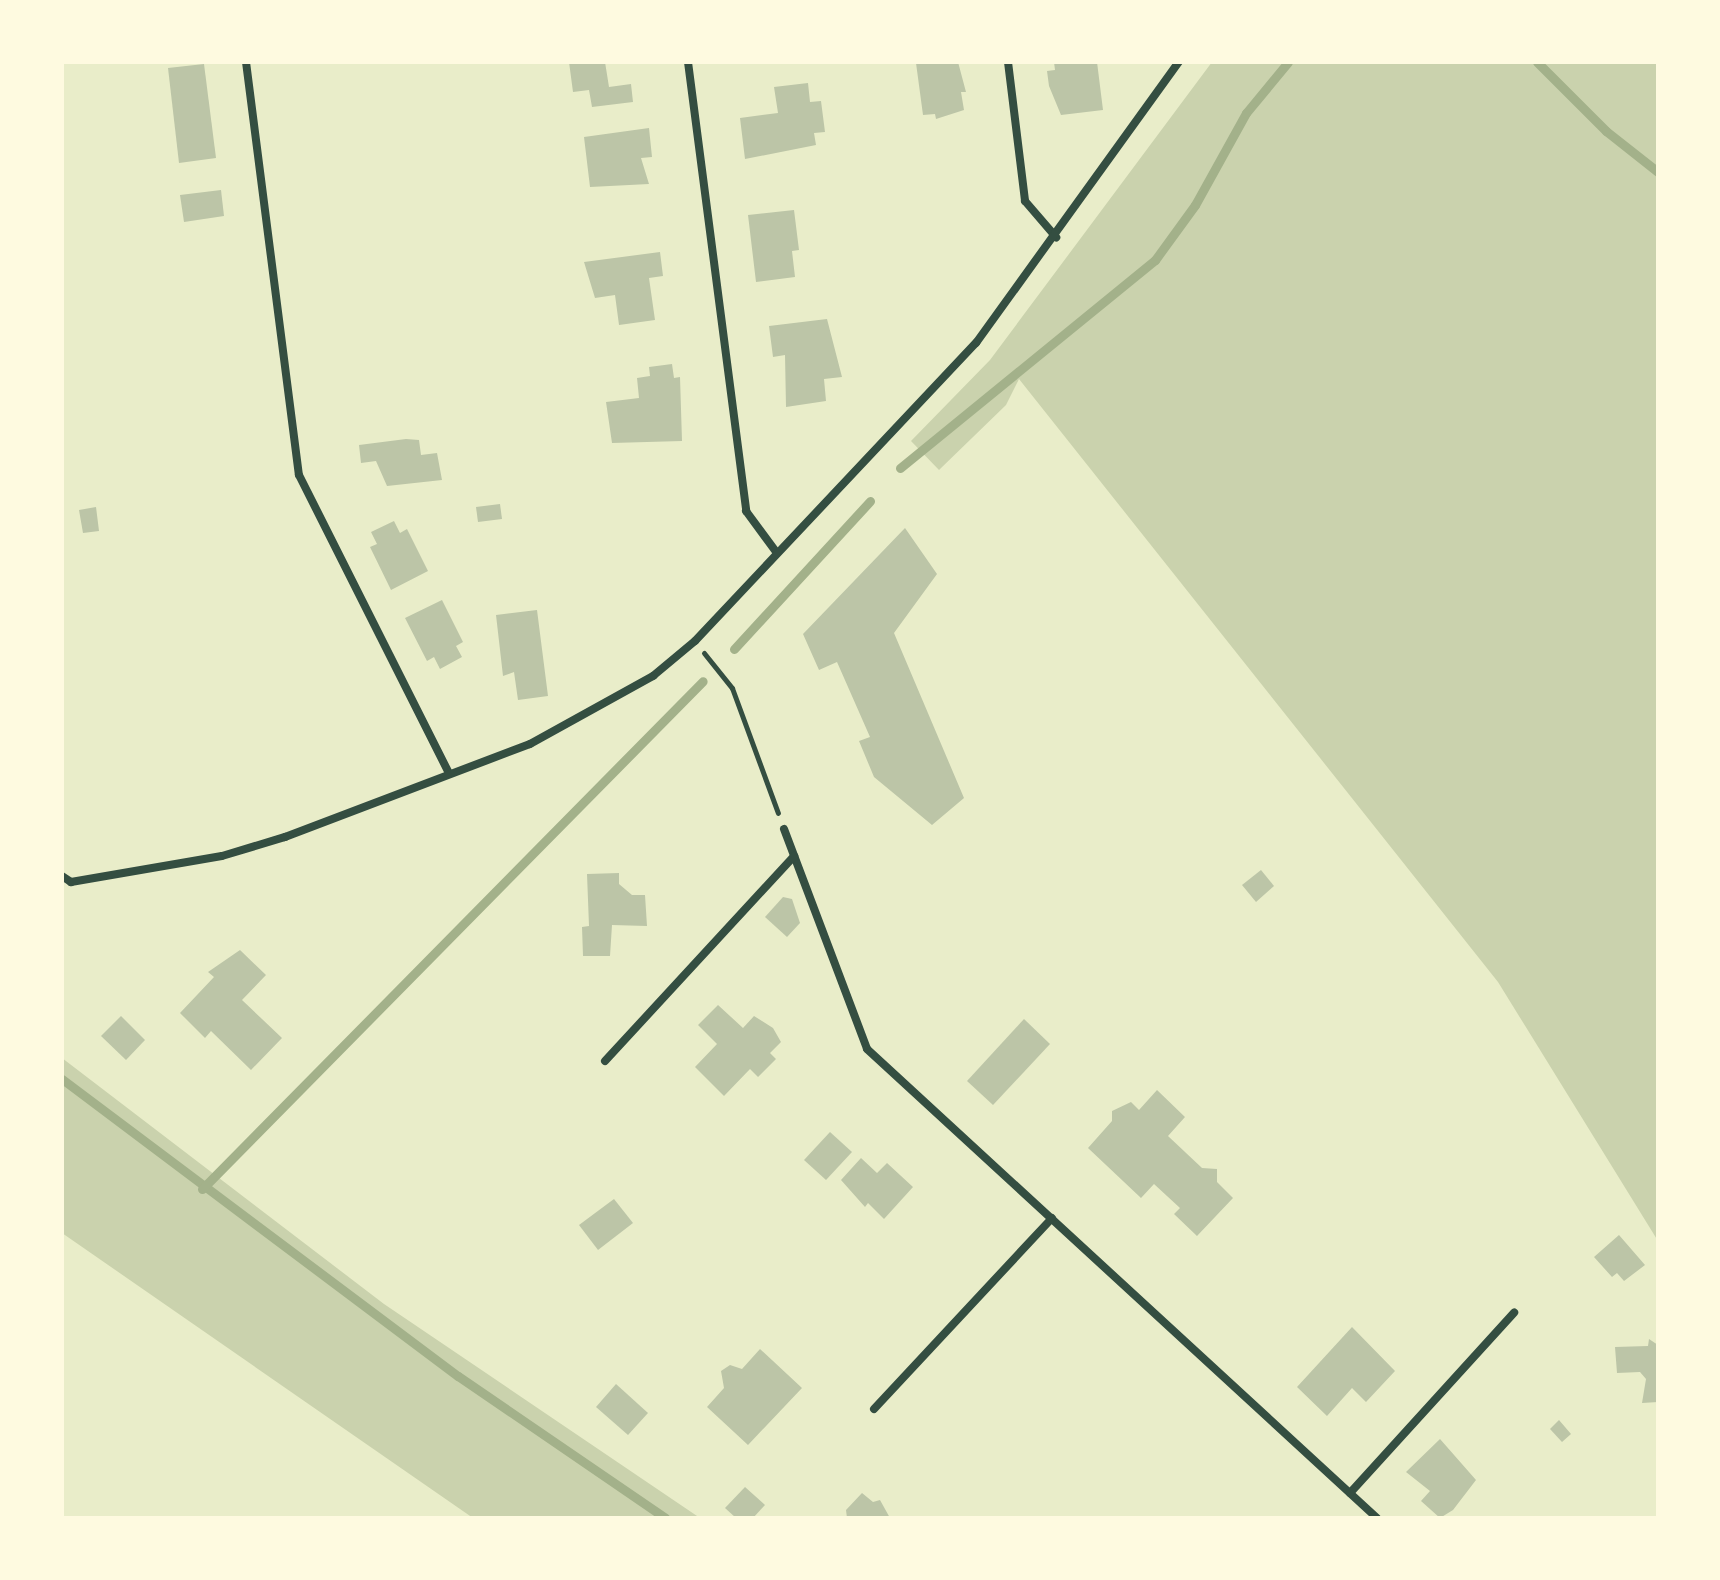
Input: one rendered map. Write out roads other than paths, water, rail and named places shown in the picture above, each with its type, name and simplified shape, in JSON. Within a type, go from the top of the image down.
[{"type":"street","points":[[246,62],[299,475],[449,773]]},
{"type":"street","points":[[688,62],[746,511],[777,553]]},
{"type":"street","points":[[1008,62],[1025,201],[1056,237]]},
{"type":"street","points":[[62,876],[71,882],[222,856],[285,837],[575,722],[653,676],[695,641],[947,376],[1056,237],[1179,62]]},
{"type":"street","points":[[784,829],[867,1049],[1377,1518]]},
{"type":"street","points":[[605,1061],[794,856]]},
{"type":"street","points":[[874,1409],[1052,1218]]},
{"type":"street","points":[[1350,1493],[1514,1313]]},
{"type":"waterway","points":[[900,468],[1155,260],[1195,205],[1246,113],[1288,62]]},
{"type":"waterway","points":[[1537,62],[1606,131],[1658,172]]},
{"type":"waterway","points":[[734,649],[870,501]]},
{"type":"waterway","points":[[202,1189],[703,681]]},
{"type":"waterway","points":[[62,1079],[458,1376],[665,1518]]}]
